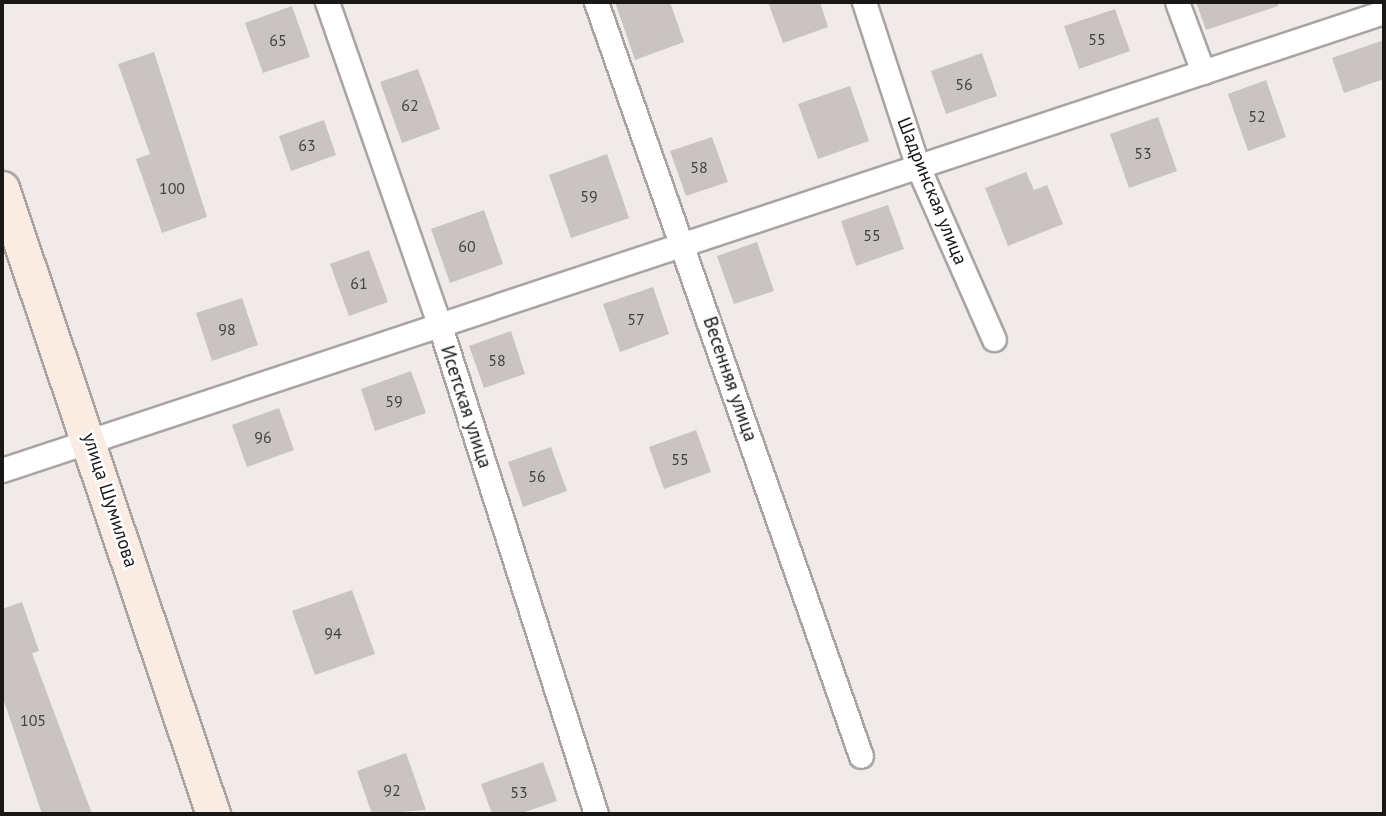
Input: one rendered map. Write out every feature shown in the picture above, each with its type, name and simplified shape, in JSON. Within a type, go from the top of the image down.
[{"type":"street","name":"Исетская улица","points":[[327,2],[440,327],[596,814]]},
{"type":"street","name":"Весенняя улица","points":[[596,2],[684,245],[861,756]]},
{"type":"street","name":"Шадринская улица","points":[[864,2],[918,167],[994,339]]},
{"type":"street","points":[[1177,2],[1203,72]]},
{"type":"street","points":[[2,470],[91,443],[1384,12]]},
{"type":"street","name":"улица Шумилова","points":[[2,188],[91,443],[213,814]]},
{"type":"building","points":[[615,2],[670,2],[684,42],[635,60]]},
{"type":"building","points":[[768,2],[820,2],[828,27],[783,43]]},
{"type":"building","points":[[1196,2],[1278,2],[1278,6],[1206,30]]},
{"type":"building","points":[[292,6],[310,57],[263,73],[245,23]]},
{"type":"building","points":[[1115,9],[1130,51],[1079,69],[1064,26]]},
{"type":"building","points":[[1384,40],[1384,79],[1344,93],[1332,58]]},
{"type":"building","points":[[154,52],[207,217],[162,233],[136,159],[150,154],[118,64]]},
{"type":"building","points":[[982,53],[997,96],[946,114],[931,71]]},
{"type":"building","points":[[418,69],[440,129],[402,143],[380,82]]},
{"type":"building","points":[[1266,80],[1286,137],[1248,151],[1228,94]]},
{"type":"building","points":[[850,86],[869,141],[818,159],[798,104]]},
{"type":"building","points":[[1158,117],[1177,171],[1129,188],[1110,134]]},
{"type":"building","points":[[324,120],[336,155],[291,171],[279,136]]},
{"type":"building","points":[[712,137],[728,182],[686,196],[670,151]]},
{"type":"building","points":[[607,154],[629,218],[571,238],[549,175]]},
{"type":"building","points":[[1026,172],[1034,190],[1047,185],[1063,224],[1008,246],[985,188]]},
{"type":"building","points":[[888,205],[904,249],[856,266],[841,221]]},
{"type":"building","points":[[484,210],[503,264],[450,283],[431,229]]},
{"type":"building","points":[[757,242],[774,291],[734,304],[717,256]]},
{"type":"building","points":[[369,250],[388,302],[349,316],[330,264]]},
{"type":"building","points":[[653,287],[669,334],[620,352],[603,304]]},
{"type":"building","points":[[242,298],[258,345],[212,361],[196,313]]},
{"type":"building","points":[[511,331],[525,374],[484,388],[469,346]]},
{"type":"building","points":[[411,371],[426,413],[375,431],[361,389]]},
{"type":"building","points":[[279,408],[294,450],[247,467],[232,425]]},
{"type":"building","points":[[696,430],[711,472],[664,489],[649,447]]},
{"type":"building","points":[[551,447],[567,491],[523,507],[508,462]]},
{"type":"building","points":[[352,590],[375,654],[315,675],[292,611]]},
{"type":"building","points":[[22,602],[39,651],[32,653],[92,814],[42,814],[2,695],[2,609]]},
{"type":"building","points":[[406,753],[426,810],[372,814],[357,771]]},
{"type":"building","points":[[543,762],[557,801],[519,814],[492,814],[481,784]]}]
